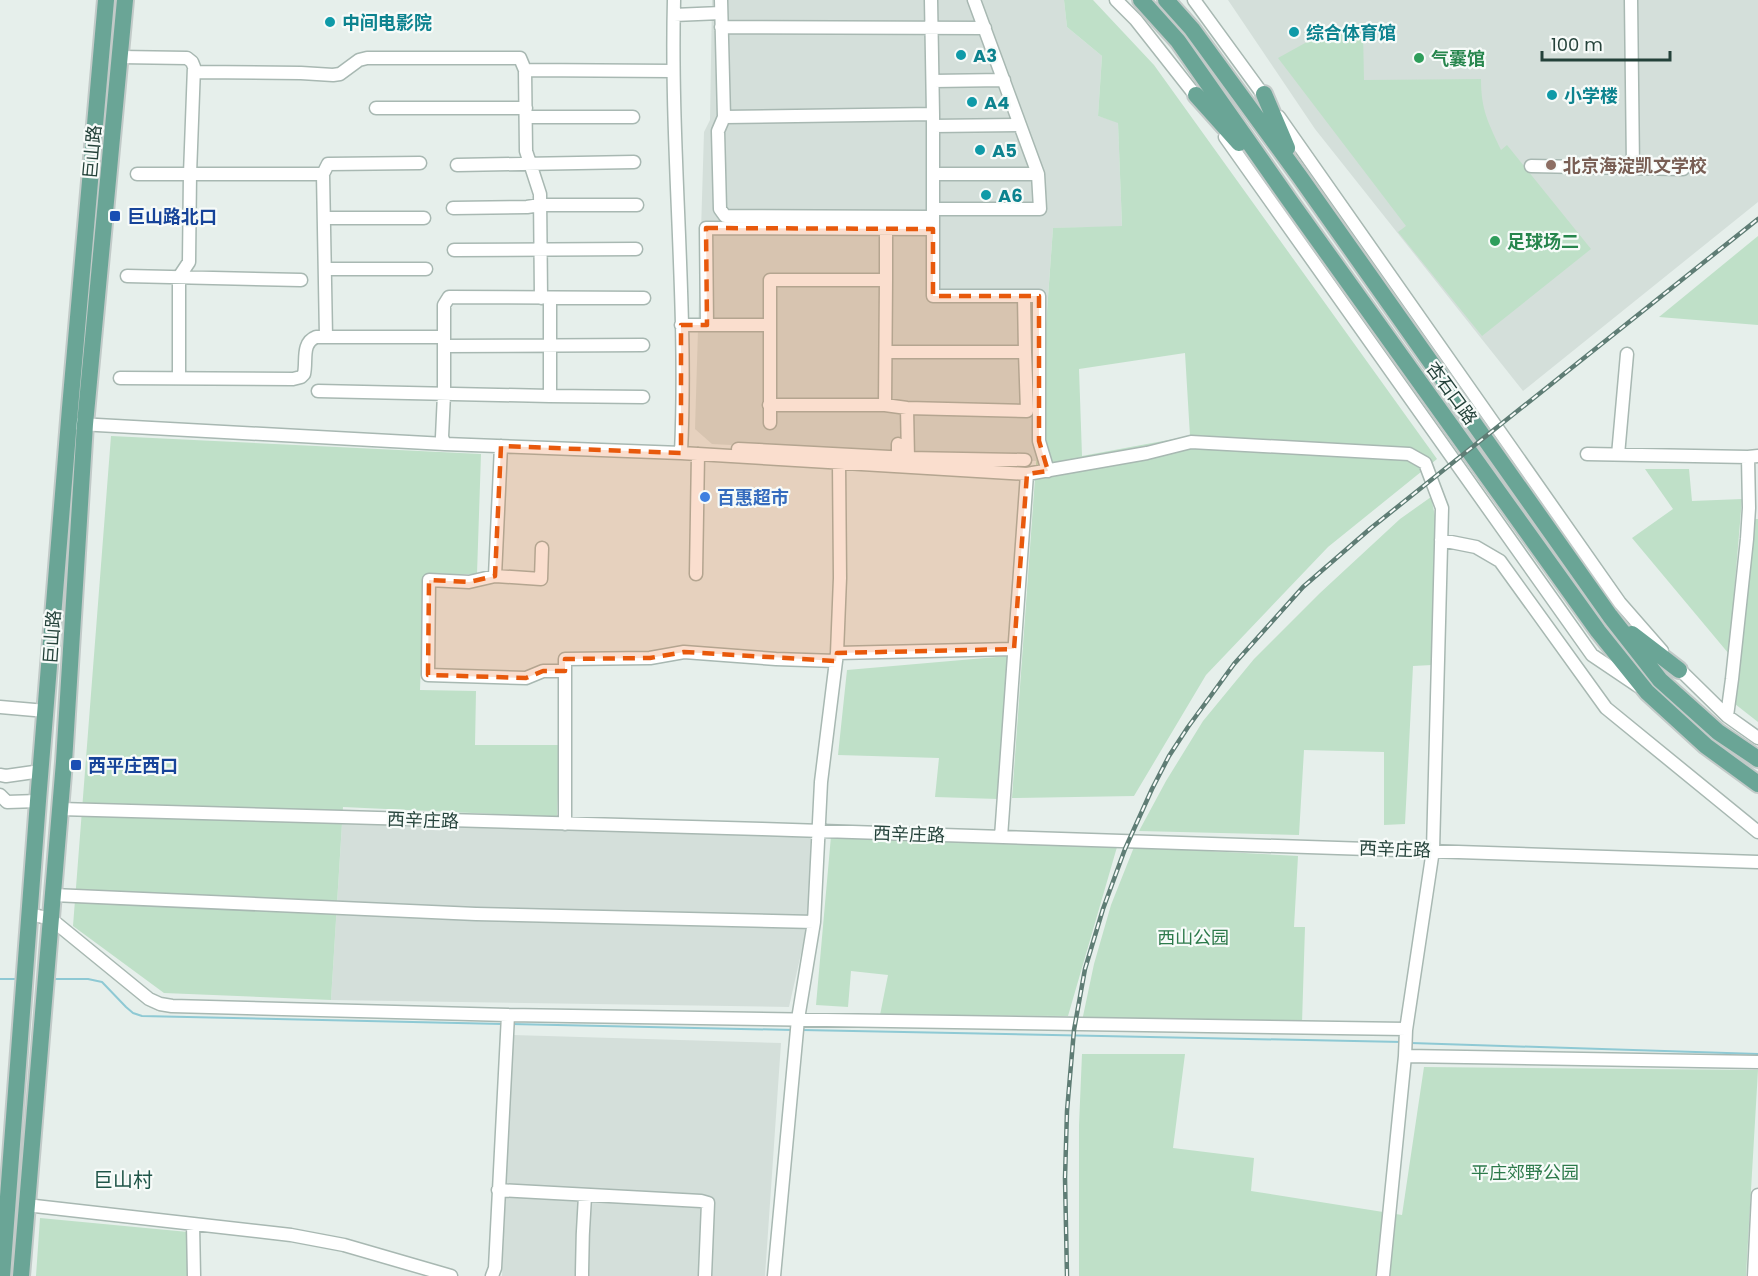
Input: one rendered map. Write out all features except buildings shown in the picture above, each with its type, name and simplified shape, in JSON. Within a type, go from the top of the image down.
[{"type":"main road","name":"巨山路","points":[[21,1276],[60,809],[77,424],[106,0]]},
{"type":"main road","name":"巨山路","points":[[2,1276],[2,1239],[24,997],[46,711],[125,0]]},
{"type":"main road","name":"杏石口路","points":[[1141,0],[1178,41],[1598,632],[1647,692],[1706,746],[1758,784]]},
{"type":"main road","name":"杏石口路","points":[[1166,0],[1192,29],[1300,177],[1610,616],[1660,680],[1718,732],[1758,759]]},
{"type":"main road","points":[[1264,94],[1300,177]]},
{"type":"main road","points":[[1196,95],[1290,201]]},
{"type":"main road","points":[[1610,616],[1679,670]]},
{"type":"street","points":[[674,0],[672,70],[681,326],[681,453]]},
{"type":"street","points":[[721,0],[724,117],[718,131],[719,187],[720,209],[725,216],[886,223]]},
{"type":"street","points":[[931,0],[933,297],[1039,296],[1039,441],[1048,471]]},
{"type":"street","points":[[707,325],[706,228],[886,223],[1040,209],[1038,174],[974,0]]},
{"type":"street","points":[[1116,0],[1196,95],[1592,655],[1647,692]]},
{"type":"street","name":"杏石口路","points":[[1194,0],[1264,94],[1620,603],[1679,670],[1726,716],[1758,738]]},
{"type":"street","points":[[1631,0],[1633,167]]},
{"type":"street","points":[[674,15],[721,13]]},
{"type":"street","points":[[721,27],[985,28]]},
{"type":"street","points":[[120,57],[187,58],[192,62],[195,72],[189,262],[179,277],[179,378]]},
{"type":"street","points":[[195,72],[340,75],[359,60],[380,57],[520,58],[525,70],[526,151],[540,194],[550,396]]},
{"type":"street","points":[[525,70],[672,70]]},
{"type":"street","points":[[933,81],[1004,80]]},
{"type":"street","points":[[376,108],[633,117]]},
{"type":"street","points":[[724,117],[933,120],[1020,125]]},
{"type":"street","points":[[457,165],[634,162]]},
{"type":"street","points":[[326,337],[323,174],[328,164],[420,163]]},
{"type":"street","points":[[1531,166],[1683,169]]},
{"type":"street","points":[[137,174],[323,174]]},
{"type":"street","points":[[933,174],[1038,174]]},
{"type":"street","points":[[453,208],[638,205]]},
{"type":"street","points":[[324,218],[424,218]]},
{"type":"street","points":[[885,405],[886,223]]},
{"type":"street","points":[[454,250],[636,249]]},
{"type":"street","points":[[325,269],[426,269]]},
{"type":"street","points":[[127,276],[300,280]]},
{"type":"street","points":[[770,423],[770,276],[886,280]]},
{"type":"street","points":[[770,405],[885,405],[908,408],[1027,411],[1024,296]]},
{"type":"street","points":[[445,444],[442,437],[444,304],[449,297],[644,298]]},
{"type":"street","points":[[681,326],[769,325]]},
{"type":"street","points":[[120,378],[297,379],[304,374],[308,342],[316,337],[643,345]]},
{"type":"street","points":[[887,352],[1025,352]]},
{"type":"street","points":[[1618,455],[1627,354]]},
{"type":"street","points":[[318,391],[643,397]]},
{"type":"street","points":[[903,457],[908,408]]},
{"type":"street","points":[[77,424],[445,444],[681,453],[1027,474],[1147,453],[1191,442],[1408,454],[1425,463],[1442,508],[1433,850],[1406,1030],[1383,1276]]},
{"type":"street","points":[[898,444],[903,457]]},
{"type":"street","points":[[495,576],[501,446]]},
{"type":"street","points":[[719,447],[903,457],[1025,460]]},
{"type":"street","points":[[696,574],[698,454]]},
{"type":"street","points":[[1587,454],[1753,457],[1747,539],[1726,716]]},
{"type":"street","points":[[774,1276],[798,1020],[814,922],[821,782],[837,657],[840,578],[839,463]]},
{"type":"street","points":[[1001,837],[1027,474]]},
{"type":"street","points":[[1441,540],[1476,547],[1500,561],[1606,708],[1758,832]]},
{"type":"street","points":[[542,548],[541,579],[495,576],[469,582],[429,580],[428,675],[526,678],[543,671],[565,671]]},
{"type":"street","points":[[565,824],[565,659],[650,658],[684,652],[776,659],[1014,650]]},
{"type":"street","points":[[0,707],[46,711]]},
{"type":"street","points":[[0,775],[41,771]]},
{"type":"street","points":[[0,795],[7,802],[38,801]]},
{"type":"street","name":"西辛庄路","points":[[60,809],[1433,850],[1758,862]]},
{"type":"street","points":[[53,895],[476,914],[814,922]]},
{"type":"street","points":[[30,914],[51,919],[149,999],[172,1006],[508,1015],[1406,1030]]},
{"type":"street","points":[[492,1276],[495,1268],[508,1015]]},
{"type":"street","points":[[1405,1056],[1758,1062]]},
{"type":"street","points":[[498,1190],[708,1203],[705,1276]]},
{"type":"street","points":[[1754,1276],[1758,1194]]},
{"type":"street","points":[[582,1276],[585,1196]]},
{"type":"street","points":[[26,1205],[291,1235],[344,1245],[451,1276]]},
{"type":"street","points":[[193,1224],[194,1276]]},
{"type":"highlighted area","points":[[706,228],[933,229],[933,296],[1039,296],[1039,441],[1048,471],[1027,474],[1014,649],[837,653],[836,661],[684,652],[650,658],[565,659],[565,671],[543,671],[526,678],[428,675],[429,580],[469,582],[495,576],[501,446],[681,453],[681,325],[707,325]]},
{"type":"shaded area","points":[[712,0],[1064,0],[1067,27],[1102,56],[1098,116],[1118,122],[1122,227],[1053,228],[1036,461],[712,444],[695,429],[704,132],[710,120]]},
{"type":"shaded area","name":"北京海淀凯文学校","points":[[1228,0],[1758,0],[1758,202],[1523,391],[1315,129]]},
{"type":"shaded area","points":[[342,824],[811,835],[809,918],[789,1007],[331,1000]]},
{"type":"shaded area","points":[[513,1035],[781,1043],[765,1276],[502,1276]]},
{"type":"green space","points":[[1064,0],[1093,0],[1154,65],[1437,459],[1328,547],[1206,675],[1134,796],[1012,798],[1053,228],[1122,226],[1118,123],[1098,116],[1102,56],[1067,27]],"holes":[[[1185,353],[1190,436],[1082,456],[1079,369]]]},
{"type":"green space","points":[[1325,32],[1363,32],[1364,80],[1481,79],[1486,116],[1501,150],[1507,145],[1591,249],[1482,336],[1398,232],[1406,226],[1278,58]]},
{"type":"green space","points":[[1758,236],[1758,325],[1659,317]]},
{"type":"green space","points":[[111,436],[481,454],[477,574],[424,575],[420,690],[476,691],[475,745],[560,745],[557,817],[343,807],[331,1000],[164,993],[73,926]]},
{"type":"green space","points":[[1645,469],[1689,469],[1692,501],[1742,499],[1729,654],[1632,538],[1673,509]]},
{"type":"green space","points":[[1431,497],[1435,516],[1432,665],[1413,666],[1405,824],[1384,825],[1384,752],[1304,750],[1299,835],[1139,831],[1166,781],[1203,721],[1254,659],[1320,593],[1400,519]]},
{"type":"green space","points":[[1753,519],[1758,519],[1758,722],[1735,704]]},
{"type":"green space","points":[[1008,656],[998,799],[935,797],[939,758],[838,755],[847,670]]},
{"type":"green space","points":[[831,836],[1117,847],[1068,1016],[880,1015],[888,975],[851,971],[848,1007],[816,1005]]},
{"type":"green space","name":"西山公园","points":[[1134,847],[1298,856],[1294,927],[1305,927],[1302,1023],[1082,1021],[1094,964],[1111,905]]},
{"type":"green space","name":"平庄郊野公园","points":[[1082,1054],[1185,1054],[1173,1148],[1254,1158],[1251,1191],[1402,1215],[1424,1067],[1758,1070],[1746,1276],[1079,1276],[1079,1125]]},
{"type":"green space","points":[[40,1218],[188,1232],[188,1276],[36,1276]]},
{"type":"waterway","points":[[0,979],[18,979]]},
{"type":"waterway","points":[[54,979],[88,979],[102,982],[133,1013],[142,1016],[503,1024]]},
{"type":"waterway","points":[[511,1024],[793,1030]]},
{"type":"waterway","points":[[802,1030],[1402,1042]]},
{"type":"waterway","points":[[1411,1043],[1758,1054]]},
{"type":"railway","points":[[1067,1276],[1065,1178],[1067,1111],[1074,1030],[1085,969],[1103,909],[1125,849],[1169,756],[1234,664],[1303,587],[1371,528],[1758,219]]},
{"type":"place","name":"中间电影院","points":[[330,22]]},
{"type":"place","name":"综合体育馆","points":[[1294,32]]},
{"type":"place","name":"A3","points":[[961,55]]},
{"type":"place","name":"气囊馆","points":[[1419,58]]},
{"type":"place","name":"小学楼","points":[[1552,95]]},
{"type":"place","name":"A4","points":[[972,102]]},
{"type":"place","name":"A5","points":[[980,150]]},
{"type":"place","name":"北京海淀凯文学校","points":[[1551,165]]},
{"type":"place","name":"A6","points":[[986,195]]},
{"type":"place","name":"巨山路北口","points":[[115,216]]},
{"type":"place","name":"足球场二","points":[[1495,241]]},
{"type":"place","name":"百惠超市","points":[[705,497]]},
{"type":"place","name":"西平庄西口","points":[[76,765]]},
{"type":"district","name":"巨山村","points":[[123,1180]]}]
